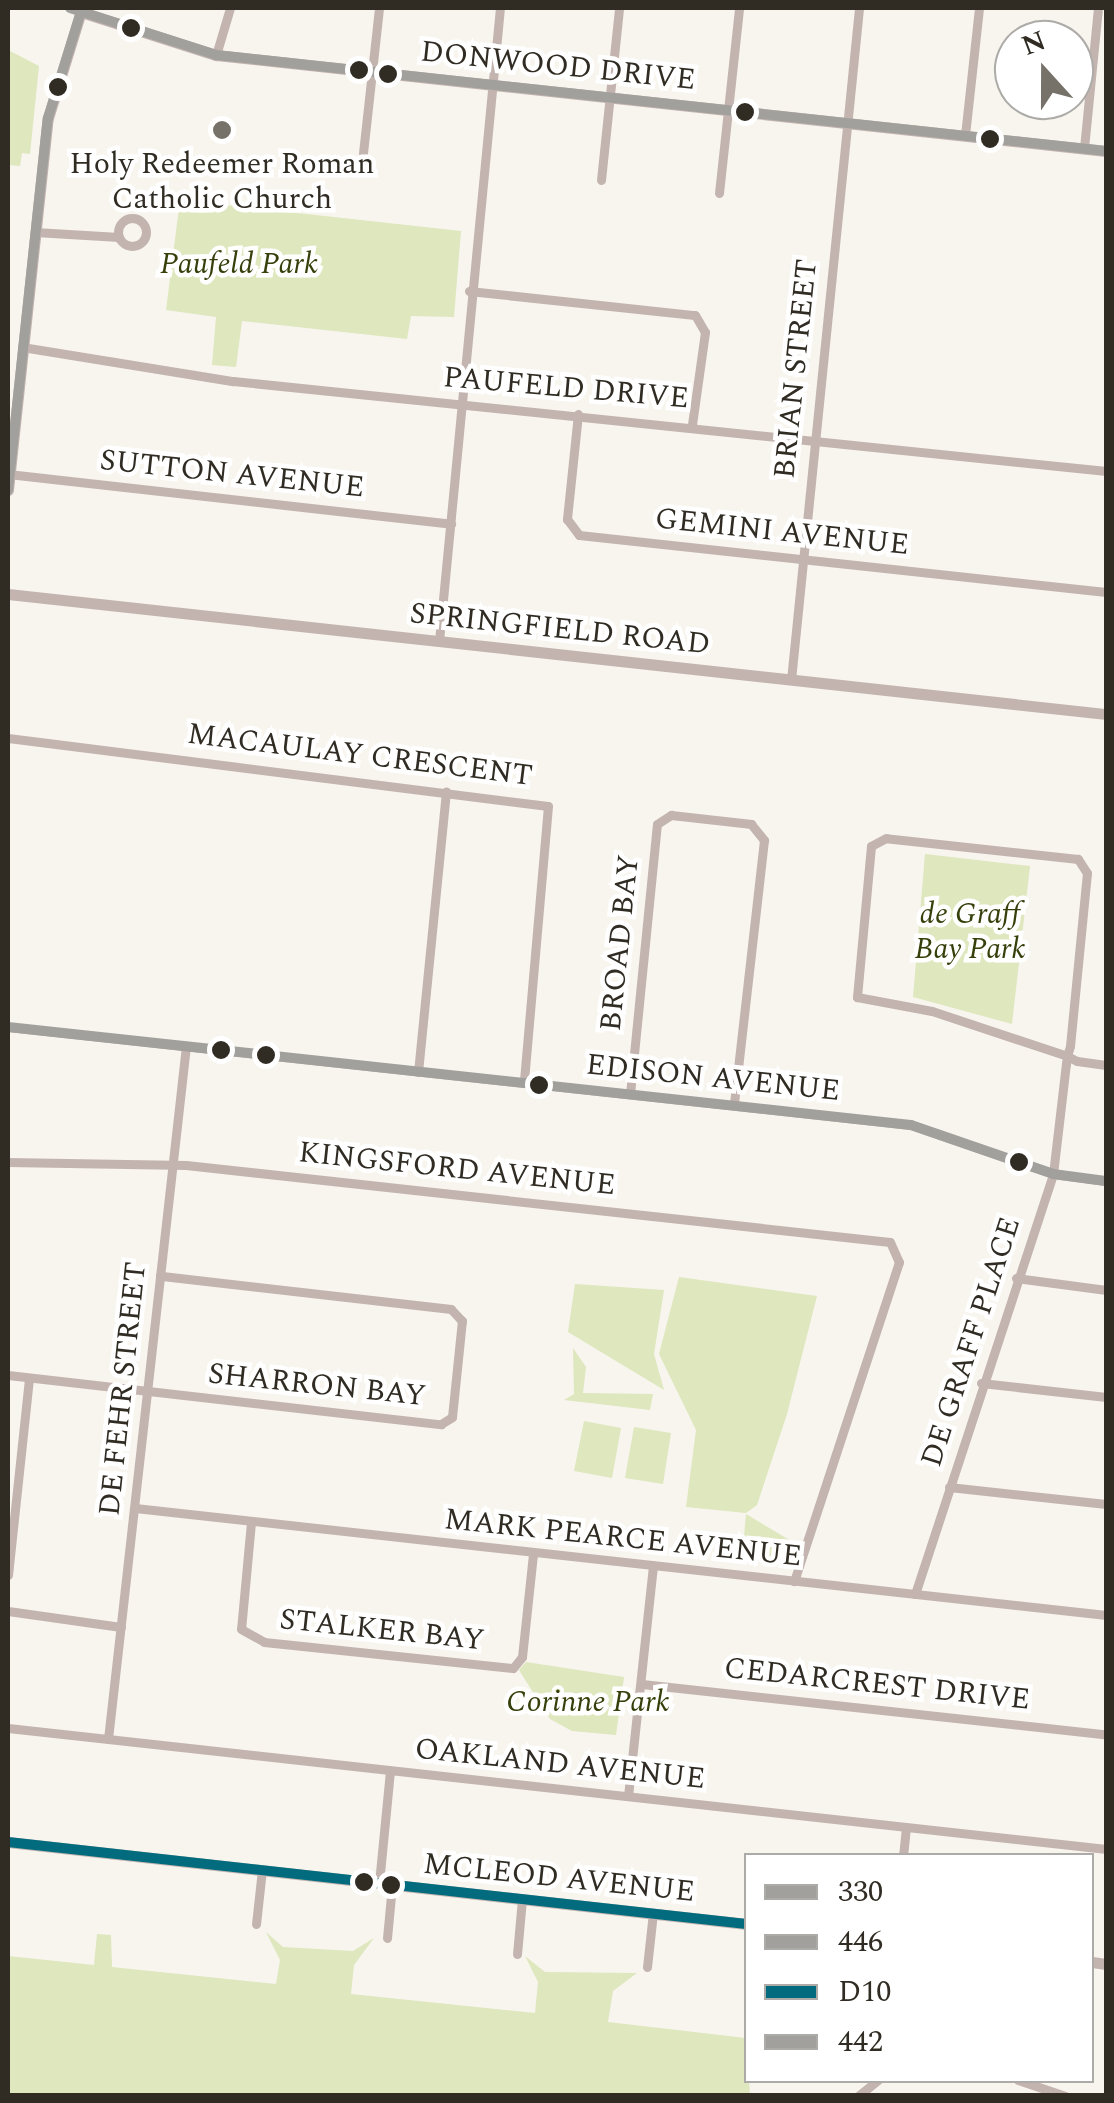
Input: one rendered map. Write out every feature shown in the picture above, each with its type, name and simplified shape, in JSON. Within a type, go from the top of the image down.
[{"type":"street","points":[[216,55],[230,8]]},
{"type":"street","points":[[364,153],[379,8]]},
{"type":"street","points":[[439,641],[464,404],[469,291],[500,8]]},
{"type":"street","points":[[601,180],[619,8]]},
{"type":"street","points":[[719,193],[739,8]]},
{"type":"street","name":"BRIAN STREET","points":[[792,680],[860,8]]},
{"type":"street","points":[[965,135],[980,8]]},
{"type":"street","points":[[1084,148],[1098,8]]},
{"type":"street","points":[[8,490],[54,93],[78,9]]},
{"type":"street","name":"DONWOOD DRIVE","points":[[78,9],[216,55],[1106,151]]},
{"type":"street","points":[[36,232],[120,237]]},
{"type":"street","points":[[469,291],[695,315],[706,332],[692,425]]},
{"type":"street","name":"PAUFELD DRIVE","points":[[22,347],[464,404],[692,425],[1106,472]]},
{"type":"street","name":"GEMINI AVENUE","points":[[578,414],[570,530],[802,560],[1106,592]]},
{"type":"street","name":"SUTTON AVENUE","points":[[8,474],[451,524]]},
{"type":"street","name":"SPRINGFIELD ROAD","points":[[8,594],[1106,714]]},
{"type":"street","name":"MACAULAY CRESCENT","points":[[8,738],[541,801],[551,813],[524,1083]]},
{"type":"street","points":[[418,1072],[446,791]]},
{"type":"street","name":"BROAD BAY","points":[[630,1094],[657,824],[671,815],[751,824],[764,840],[734,1104]]},
{"type":"street","name":"DE GRAFF PLACE","points":[[916,1594],[981,1383],[1053,1174],[1067,1056],[1083,864],[877,840],[855,990],[862,1002],[932,1011],[1067,1056]]},
{"type":"street","name":"EDISON AVENUE","points":[[8,1027],[911,1125],[1053,1174],[1106,1180]]},
{"type":"street","name":"DE FEHR STREET","points":[[108,1739],[186,1046]]},
{"type":"street","points":[[1067,1056],[1106,1064]]},
{"type":"street","name":"KINGSFORD AVENUE","points":[[8,1162],[174,1164],[898,1248],[794,1581]]},
{"type":"street","name":"SHARRON BAY","points":[[8,1375],[441,1424],[452,1417],[462,1321],[452,1309],[160,1276]]},
{"type":"street","points":[[1016,1278],[1106,1290]]},
{"type":"street","points":[[8,1575],[29,1378]]},
{"type":"street","points":[[981,1383],[1106,1397]]},
{"type":"street","points":[[949,1487],[1106,1504]]},
{"type":"street","name":"MARK PEARCE AVENUE","points":[[135,1508],[1106,1615]]},
{"type":"street","name":"STALKER BAY","points":[[252,1522],[241,1630],[264,1642],[512,1668],[522,1657],[533,1554]]},
{"type":"street","points":[[628,1796],[653,1565]]},
{"type":"street","points":[[8,1611],[121,1628]]},
{"type":"street","name":"CEDARCREST DRIVE","points":[[642,1684],[1106,1734]]},
{"type":"street","name":"OAKLAND AVENUE","points":[[8,1728],[1106,1849]]},
{"type":"street","points":[[386,1938],[390,1771]]},
{"type":"street","points":[[903,1853],[906,1827]]},
{"type":"street","name":"MCLEOD AVENUE","points":[[8,1842],[744,1924]]},
{"type":"street","points":[[256,1924],[262,1870]]},
{"type":"street","points":[[518,1954],[522,1899]]},
{"type":"street","points":[[647,1967],[653,1913]]},
{"type":"street","points":[[1027,2083],[1065,2096]]},
{"type":"green space","points":[[8,50],[39,66],[30,154],[22,153],[20,166],[8,165]]},
{"type":"green space","name":"Paufeld Park","points":[[180,200],[461,231],[454,317],[411,316],[407,339],[242,321],[236,367],[212,365],[216,317],[166,310]]},
{"type":"green space","name":"de Graff Bay Park","points":[[925,854],[1030,866],[1012,1024],[913,997]]},
{"type":"green space","points":[[679,1277],[817,1296],[787,1414],[757,1505],[746,1513],[686,1507],[696,1430],[659,1354]]},
{"type":"green space","points":[[575,1284],[664,1290],[654,1354],[664,1390],[568,1332]]},
{"type":"green space","points":[[573,1348],[586,1367],[583,1393],[653,1394],[650,1410],[564,1400],[574,1394]]},
{"type":"green space","points":[[584,1421],[621,1428],[612,1478],[574,1471]]},
{"type":"green space","points":[[634,1427],[671,1433],[663,1484],[625,1478]]},
{"type":"green space","points":[[746,1514],[791,1541],[784,1557],[742,1559]]},
{"type":"green space","name":"Corinne Park","points":[[526,1662],[624,1677],[616,1735],[572,1731],[550,1719],[519,1670]]},
{"type":"green space","points":[[266,1932],[283,1947],[353,1951],[374,1938],[354,1965],[351,1994],[535,2013],[538,1982],[525,1956],[545,1972],[637,1973],[613,1991],[608,2022],[744,2038],[744,2083],[749,2083],[750,2095],[8,2095],[8,1956],[94,1965],[97,1934],[111,1935],[112,1967],[276,1984],[280,1960]]},
{"type":"transit line","name":"446","points":[[70,8],[216,55],[1106,151]]},
{"type":"transit line","name":"442","points":[[8,490],[48,118],[82,8]]},
{"type":"transit line","name":"330","points":[[8,1027],[911,1125],[1053,1174],[1106,1181]]},
{"type":"transit line","name":"D10","points":[[8,1842],[744,1924]]},
{"type":"place","name":"Holy Redeemer Roman Catholic Church","points":[[222,130]]}]
